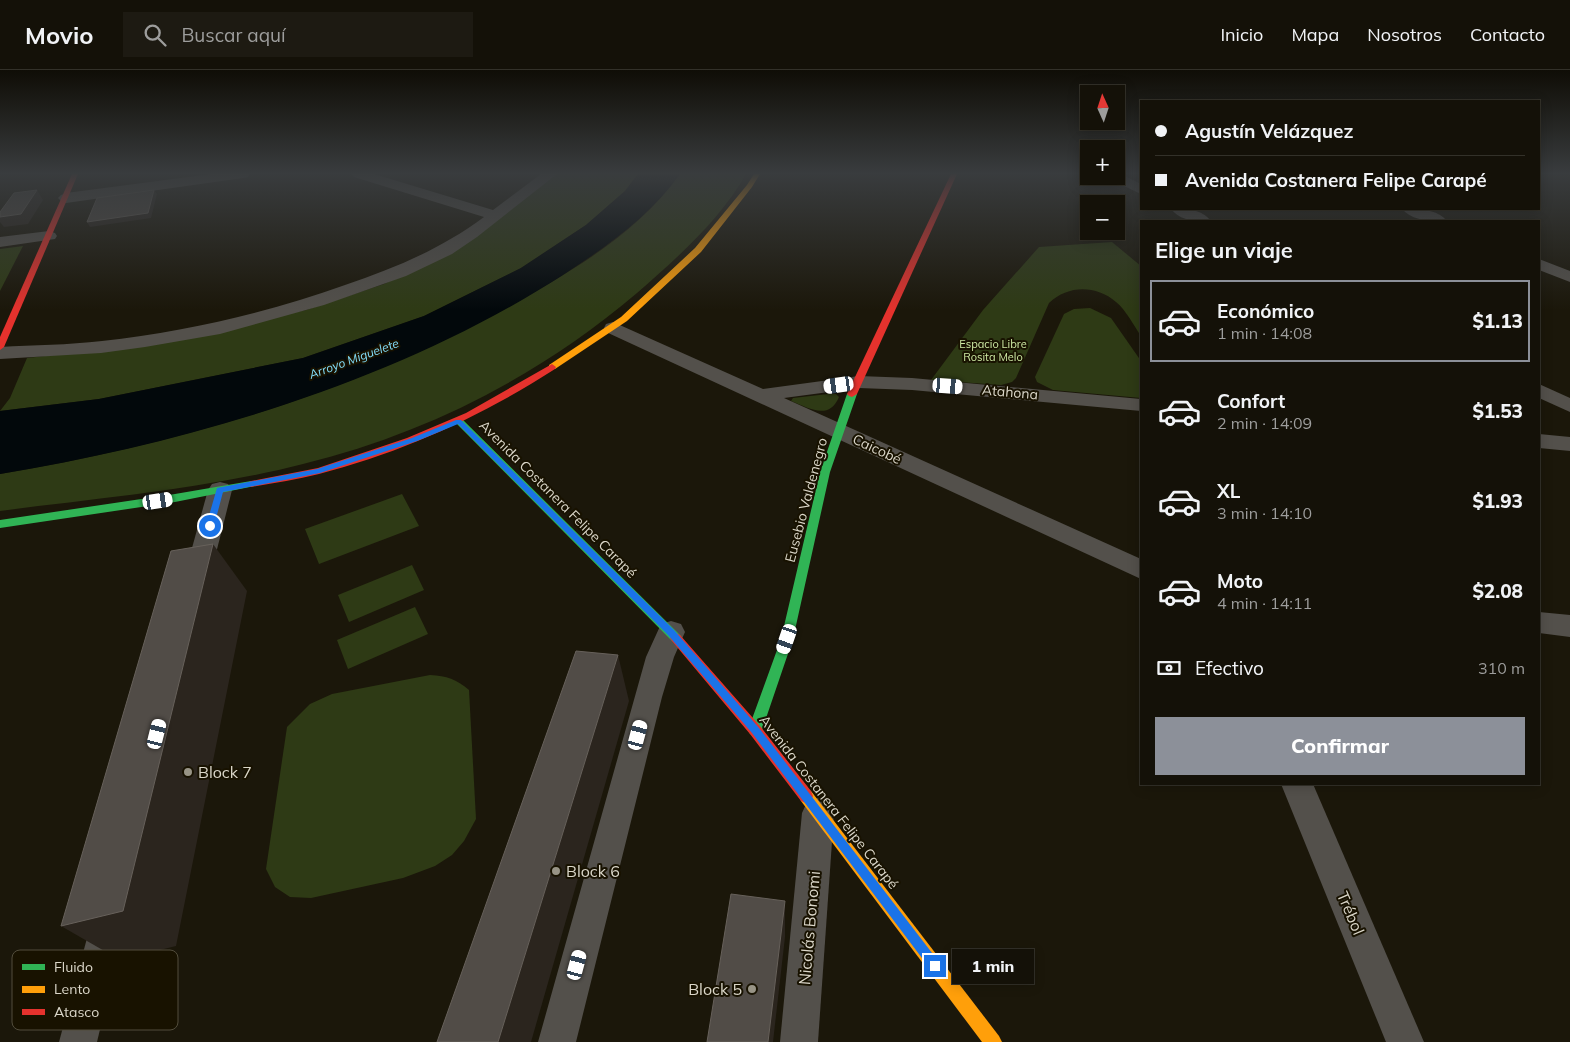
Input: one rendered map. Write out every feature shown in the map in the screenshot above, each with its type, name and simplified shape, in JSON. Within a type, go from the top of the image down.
[{"type":"street","points":[[0,347],[56,219]]},
{"type":"street","points":[[0,353],[137,343],[220,328],[282,312],[413,266],[458,243],[488,219]]},
{"type":"street","points":[[0,524],[175,498],[318,471],[414,440],[459,421],[520,389],[613,328],[665,283],[698,250],[723,219]]},
{"type":"street","name":"Eusebio Valdenegro","points":[[755,730],[787,639],[825,472],[848,402],[859,382],[933,219]]},
{"type":"street","points":[[0,242],[49,236]]},
{"type":"street","points":[[1540,264],[1570,277]]},
{"type":"street","name":"Caicobé","points":[[613,328],[1140,570]]},
{"type":"street","name":"Atahona","points":[[760,395],[859,382],[962,388],[1140,405]]},
{"type":"street","points":[[1540,391],[1570,406]]},
{"type":"street","name":"Avenida Costanera Felipe Carapé","points":[[459,421],[671,632],[755,730],[993,1042]]},
{"type":"street","points":[[1540,441],[1570,444]]},
{"type":"street","points":[[189,608],[220,490]]},
{"type":"street","points":[[1540,623],[1570,626]]},
{"type":"street","points":[[557,1042],[648,697],[660,657],[671,632]]},
{"type":"street","name":"Trébol","points":[[1297,785],[1405,1042]]},
{"type":"street","name":"Nicolás Bonomi","points":[[800,1042],[818,813]]},
{"type":"street","points":[[101,950],[117,888]]},
{"type":"green space","points":[[491,219],[592,219],[521,268],[424,316],[303,358],[99,399],[0,411],[10,398],[27,358],[135,346],[306,310],[384,284],[432,261]]},
{"type":"green space","points":[[639,219],[713,219],[682,252],[637,293],[600,323],[521,375],[480,398],[438,418],[394,436],[349,451],[266,473],[152,492],[0,511],[0,474],[56,464],[167,439],[277,407],[331,388],[445,340],[555,280],[623,233]]},
{"type":"green space","name":"Espacio Libre Rosita Melo","points":[[1112,242],[1140,265],[1140,334],[1123,309],[1108,296],[1091,290],[1073,290],[1049,303],[1016,378],[1012,382],[1001,385],[931,380],[983,310],[1039,247]]},
{"type":"green space","points":[[23,246],[0,291],[0,249]]},
{"type":"green space","points":[[1090,308],[1111,318],[1140,360],[1140,398],[1053,390],[1037,382],[1035,377],[1064,314],[1074,309]]},
{"type":"green space","points":[[836,394],[839,397],[830,409],[824,411],[811,409],[791,401],[793,398]]},
{"type":"green space","points":[[402,494],[419,526],[319,564],[305,529]]},
{"type":"green space","points":[[412,565],[424,590],[349,622],[338,595]]},
{"type":"green space","points":[[415,607],[428,634],[348,669],[337,640]]},
{"type":"green space","points":[[430,675],[451,679],[469,690],[476,819],[464,841],[452,855],[435,866],[403,878],[311,898],[290,897],[275,887],[266,869],[287,727],[310,704],[332,694]]},
{"type":"water","name":"Arroyo Miguelete","points":[[592,219],[638,219],[563,275],[499,313],[433,346],[363,376],[292,402],[219,425],[73,461],[0,474],[0,411],[99,399],[303,358],[424,316],[521,268]]},
{"type":"building","points":[[88,219],[105,219],[87,222]]},
{"type":"building","points":[[213,544],[123,911],[61,926],[171,551]]},
{"type":"building","points":[[576,651],[618,655],[498,1042],[437,1042]]},
{"type":"building","name":"Block 5","points":[[731,894],[785,901],[768,1042],[707,1042]]},
{"type":"traffic: fast","points":[[755,730],[787,639],[825,472],[852,394]]},
{"type":"traffic: fast","points":[[459,421],[676,638]]},
{"type":"traffic: fast","points":[[0,524],[175,498],[251,484]]},
{"type":"traffic: slow","points":[[552,367],[624,319],[698,250],[723,219]]},
{"type":"traffic: slow","points":[[806,796],[993,1042]]},
{"type":"traffic: jam","points":[[0,347],[55,219]]},
{"type":"traffic: jam","points":[[852,394],[933,219]]},
{"type":"traffic: jam","points":[[251,484],[319,471],[410,441],[469,415],[552,367]]},
{"type":"traffic: jam","points":[[676,638],[755,730],[806,796]]},
{"type":"place","name":"Block 7","points":[[188,772]]},
{"type":"place","name":"Block 6","points":[[556,871]]},
{"type":"place","name":"Block 5","points":[[752,989]]},
{"type":"route","points":[[210,526],[220,490],[282,479],[353,461],[414,440],[459,421],[671,632],[755,730],[935,966]]}]
